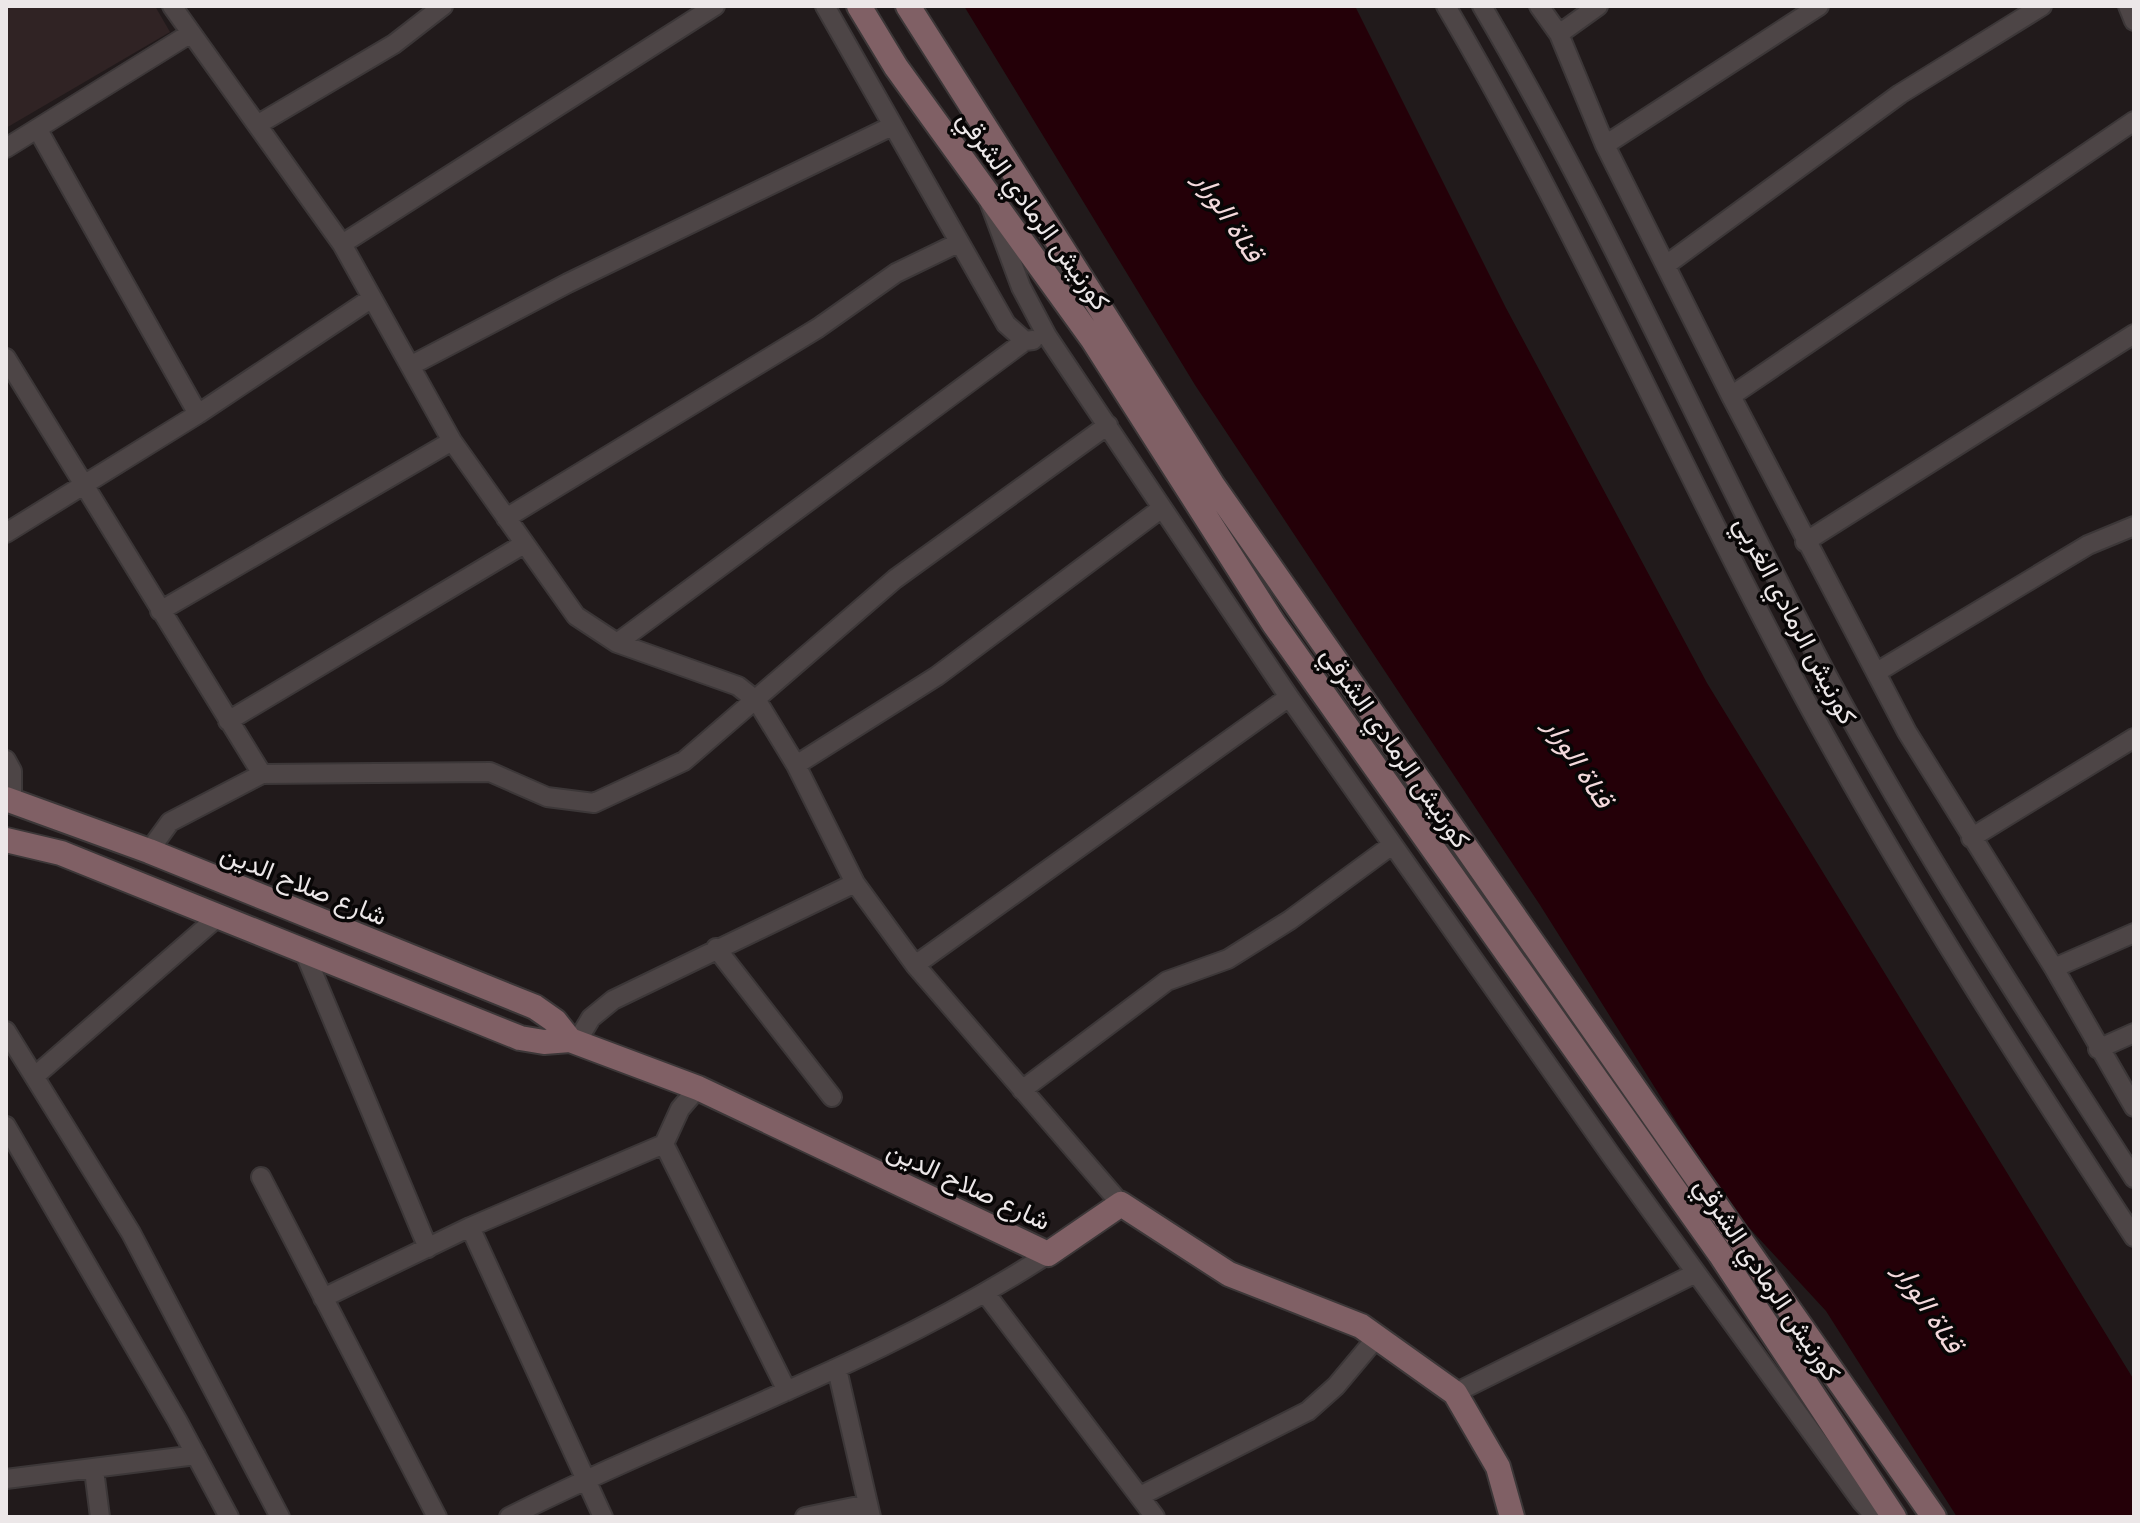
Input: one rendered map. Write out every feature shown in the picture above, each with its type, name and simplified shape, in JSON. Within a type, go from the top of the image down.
[{"type":"main road","name":"كورنيش الرمادي الشرقي","points":[[859,6],[896,67],[1093,340],[1187,493],[1274,624],[1720,1254],[1894,1517]]},
{"type":"main road","name":"كورنيش الرمادي الشرقي","points":[[908,6],[1212,484],[1934,1517]]},
{"type":"main road","name":"شارع صلاح الدين","points":[[9,800],[149,851],[535,1007],[555,1021],[573,1041]]},
{"type":"main road","name":"شارع صلاح الدين","points":[[6,840],[61,853],[520,1038],[544,1042],[573,1041],[698,1088],[1048,1254],[1121,1204]]},
{"type":"main road","points":[[1121,1204],[1229,1274],[1361,1326],[1455,1393],[1498,1467],[1512,1517]]},
{"type":"street","points":[[257,125],[394,44],[443,6]]},
{"type":"street","points":[[342,244],[715,6]]},
{"type":"street","points":[[825,6],[1006,324],[1025,341]]},
{"type":"street","name":"كورنيش الرمادي الغربي","points":[[1446,6],[1583,262],[1805,698],[2018,1058],[2134,1237]]},
{"type":"street","name":"كورنيش الرمادي الغربي","points":[[1482,6],[1610,247],[1829,678],[1938,869],[2134,1178]]},
{"type":"street","points":[[1539,6],[1559,34],[1605,145],[1805,542],[1907,732],[2054,968],[2134,1107]]},
{"type":"street","points":[[1559,34],[1598,6]]},
{"type":"street","points":[[1605,145],[1819,6]]},
{"type":"street","points":[[1666,265],[1900,94],[2042,6]]},
{"type":"street","points":[[2128,6],[2134,21]]},
{"type":"street","points":[[178,8],[191,33],[342,244],[452,441],[576,616],[617,643],[738,686],[757,701],[796,765],[855,883],[915,965],[1121,1204]]},
{"type":"street","points":[[6,148],[191,33]]},
{"type":"street","points":[[1731,396],[2134,121]]},
{"type":"street","points":[[410,366],[568,283],[892,126]]},
{"type":"street","points":[[38,130],[198,414]]},
{"type":"street","points":[[987,194],[1012,266],[1047,336],[1162,508],[1392,845],[1696,1273],[1876,1517]]},
{"type":"street","points":[[506,518],[818,328],[896,273],[958,243]]},
{"type":"street","points":[[1583,262],[1610,247]]},
{"type":"street","points":[[6,533],[198,414],[372,298]]},
{"type":"street","points":[[1805,542],[2134,334]]},
{"type":"street","points":[[617,643],[1025,341],[1047,336]]},
{"type":"street","points":[[6,358],[262,774]]},
{"type":"street","points":[[149,851],[170,822],[262,774],[490,772],[547,797],[594,803],[684,761],[895,579],[1108,425]]},
{"type":"street","points":[[160,611],[452,441]]},
{"type":"street","points":[[796,765],[937,676],[1162,508]]},
{"type":"street","points":[[1877,672],[2088,545],[2134,526]]},
{"type":"street","points":[[228,721],[524,544]]},
{"type":"street","points":[[915,965],[1289,697]]},
{"type":"street","points":[[1971,838],[2134,738]]},
{"type":"street","points":[[6,760],[12,771],[9,800]]},
{"type":"street","points":[[1022,1090],[1167,981],[1228,959],[1290,920],[1392,845]]},
{"type":"street","points":[[573,1041],[591,1018],[613,1000],[855,883]]},
{"type":"street","points":[[35,1076],[220,915]]},
{"type":"street","points":[[2054,968],[2134,933]]},
{"type":"street","points":[[716,948],[832,1097]]},
{"type":"street","points":[[303,949],[428,1248]]},
{"type":"street","points":[[6,1031],[131,1233],[280,1517]]},
{"type":"street","points":[[2098,1049],[2134,1033]]},
{"type":"street","points":[[323,1298],[470,1227],[664,1144],[680,1109],[698,1088]]},
{"type":"street","points":[[6,1126],[229,1517]]},
{"type":"street","points":[[664,1144],[787,1391]]},
{"type":"street","points":[[261,1177],[437,1517]]},
{"type":"street","points":[[470,1227],[603,1517]]},
{"type":"street","points":[[509,1517],[584,1479],[837,1369],[986,1294],[1048,1254]]},
{"type":"street","points":[[1455,1393],[1696,1273]]},
{"type":"street","points":[[986,1294],[1140,1496],[1151,1516]]},
{"type":"street","points":[[1140,1496],[1308,1411],[1336,1386],[1377,1337]]},
{"type":"street","points":[[805,1517],[869,1511],[837,1369]]},
{"type":"street","points":[[9,1473],[94,1470],[196,1455]]},
{"type":"street","points":[[94,1470],[100,1517]]},
{"type":"shaded area","points":[[6,6],[155,6],[170,32],[6,128]]},
{"type":"water","name":"قناة الورار","points":[[964,6],[1355,6],[1506,308],[1707,683],[2134,1380],[2134,1517],[1957,1517],[1826,1311],[1730,1207],[1540,905],[1195,385]]}]
